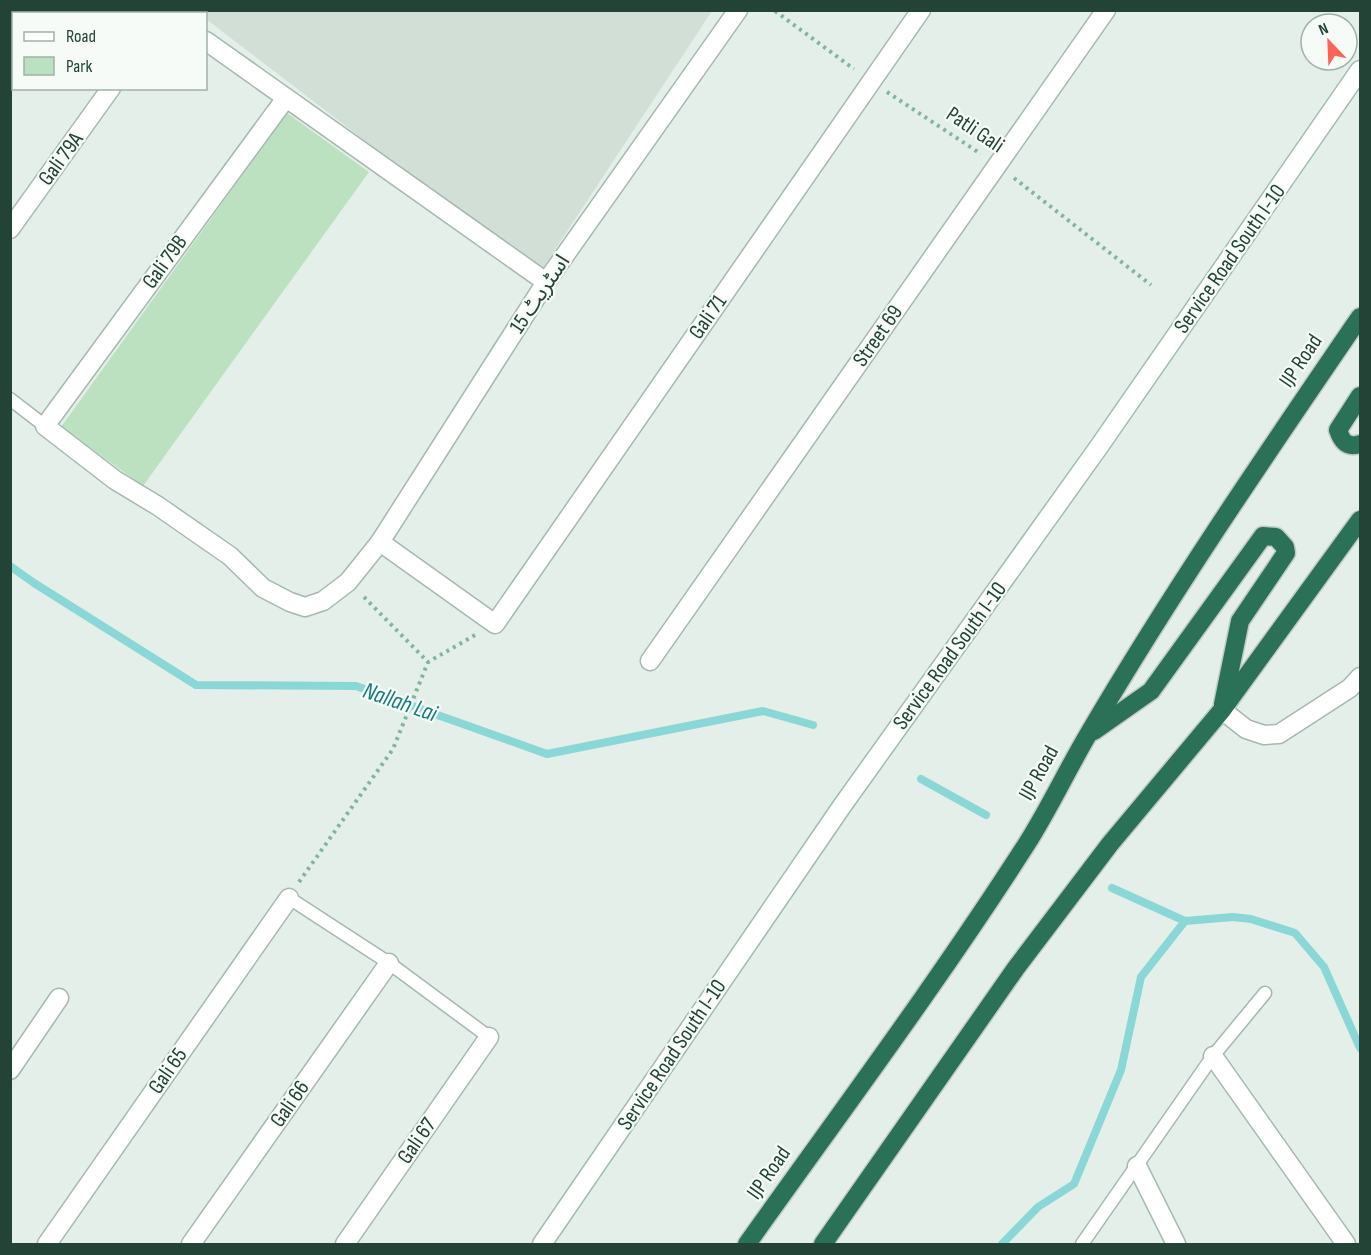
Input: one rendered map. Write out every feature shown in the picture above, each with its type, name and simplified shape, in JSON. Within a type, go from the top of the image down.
[{"type":"highway","name":"IJP Road","points":[[747,1245],[1007,874],[1056,796],[1088,735],[1223,517],[1360,316]]},
{"type":"highway","points":[[1360,396],[1338,430],[1341,441],[1347,445],[1360,444]]},
{"type":"highway","points":[[826,1243],[1016,968],[1110,844],[1222,711],[1360,520]]},
{"type":"highway","points":[[1088,735],[1152,692],[1263,536],[1276,537],[1285,547],[1286,553],[1240,621],[1222,711]]},
{"type":"street","name":"اسٹریٹ 15","points":[[45,426],[115,480],[158,506],[230,556],[263,588],[305,607],[323,601],[348,582],[380,542],[546,282],[738,10]]},
{"type":"street","name":"Gali 71","points":[[495,624],[921,10]]},
{"type":"street","name":"Street 69","points":[[650,661],[1106,10]]},
{"type":"street","points":[[207,42],[546,282]]},
{"type":"street","name":"Service Road South I-10","points":[[542,1245],[842,806],[1098,448],[1360,70]]},
{"type":"street","name":"Gali 79A","points":[[10,229],[110,90]]},
{"type":"street","name":"Gali 79B","points":[[45,426],[286,98]]},
{"type":"street","points":[[380,542],[495,624]]},
{"type":"street","points":[[1222,711],[1246,729],[1264,735],[1279,734],[1350,688],[1360,677]]},
{"type":"street","name":"Gali 65","points":[[47,1245],[289,898]]},
{"type":"street","name":"Gali 66","points":[[191,1245],[388,963]]},
{"type":"street","points":[[10,1070],[59,998]]},
{"type":"street","name":"Gali 67","points":[[345,1245],[489,1037]]},
{"type":"street","points":[[1213,1056],[1346,1245]]},
{"type":"street","points":[[1137,1166],[1176,1245]]},
{"type":"lane","points":[[10,399],[45,426]]},
{"type":"lane","points":[[289,898],[388,963],[489,1037]]},
{"type":"lane","points":[[1082,1245],[1213,1056],[1265,993]]},
{"type":"path","name":"Patli Gali","points":[[775,11],[871,82],[998,165],[1151,285]]},
{"type":"path","points":[[348,582],[428,662]]},
{"type":"path","points":[[289,898],[393,749],[428,662],[495,624]]},
{"type":"shaded area","points":[[194,11],[712,11],[539,274],[207,20],[207,12]]},
{"type":"green space","points":[[287,113],[369,172],[143,486],[61,427]]},
{"type":"waterway","name":"Nallah Lai","points":[[10,566],[196,685],[356,686],[547,754],[763,711],[813,725]]},
{"type":"waterway","name":"Nallah Lai","points":[[921,779],[986,815]]},
{"type":"waterway","name":"Nallah Lai","points":[[1112,888],[1185,921],[1233,917],[1251,919],[1295,933],[1324,967],[1360,1048]]},
{"type":"waterway","points":[[1002,1244],[1038,1207],[1074,1184],[1121,1070],[1141,977],[1185,921]]}]
